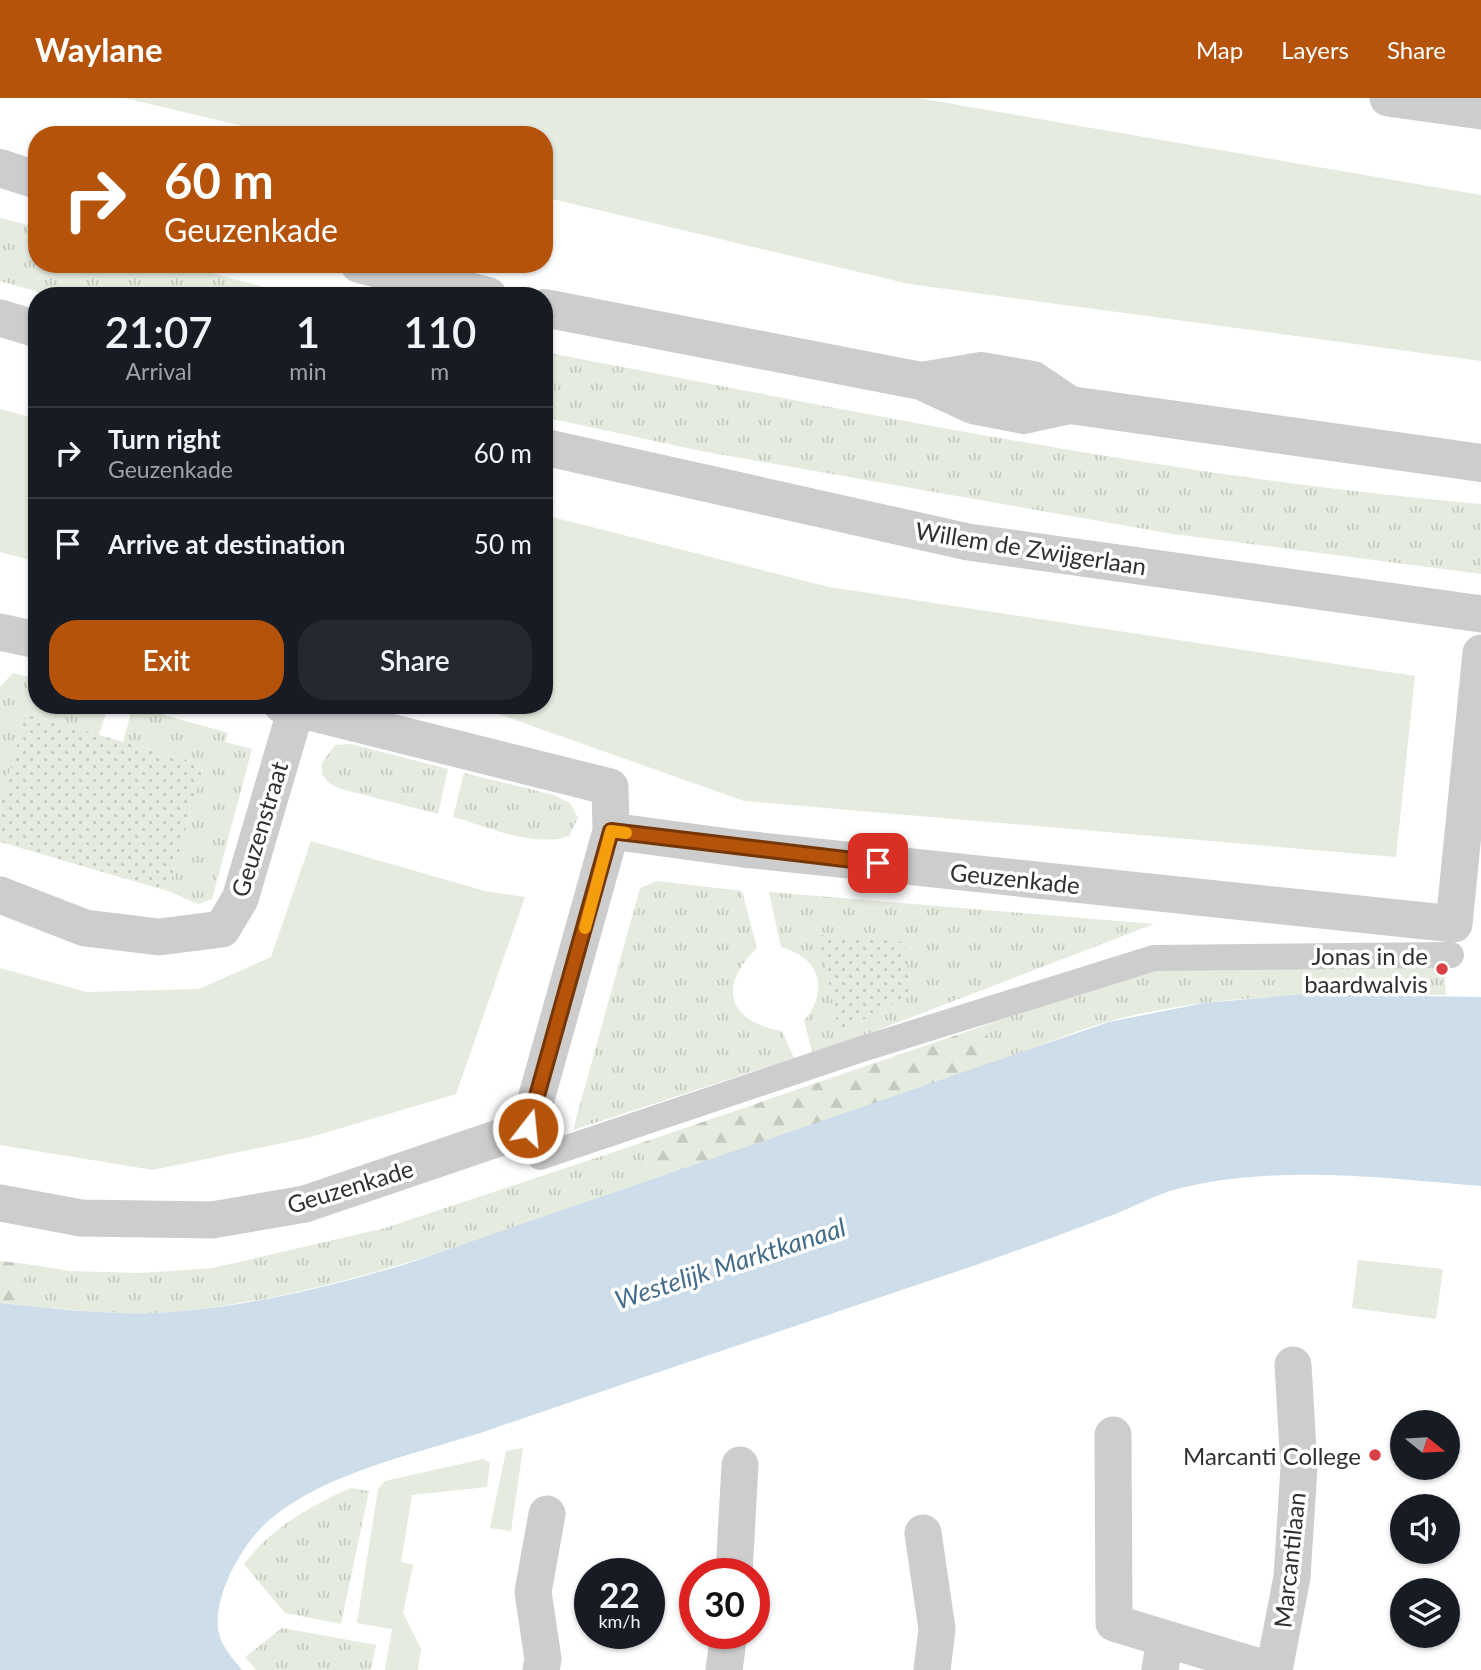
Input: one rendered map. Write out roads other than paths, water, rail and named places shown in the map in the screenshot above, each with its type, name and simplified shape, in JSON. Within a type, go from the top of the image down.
[{"type":"street","points":[[1399,99],[1481,111]]},
{"type":"street","points":[[0,168],[28,177]]},
{"type":"street","points":[[395,273],[452,287]]},
{"type":"street","points":[[553,310],[921,381],[973,405],[1024,415],[1070,405],[1481,463]]},
{"type":"street","points":[[0,318],[28,326]]},
{"type":"street","name":"Willem de Zwijgerlaan","points":[[553,449],[968,542],[1481,614]]},
{"type":"street","points":[[0,632],[28,638]]},
{"type":"street","points":[[611,831],[528,1128],[540,1157],[859,1050],[1154,958],[1453,940],[1481,653]]},
{"type":"street","name":"Geuzenstraat","points":[[0,895],[85,928],[159,937],[222,929],[240,899],[287,714]]},
{"type":"street","name":"Geuzenstraat","points":[[317,714],[610,787],[611,831]]},
{"type":"street","name":"Geuzenkade","points":[[611,831],[1453,940]]},
{"type":"street","name":"Geuzenkade","points":[[0,1203],[81,1218],[212,1220],[305,1204],[528,1128]]},
{"type":"street","name":"Marcantilaan","points":[[1113,1436],[1114,1623],[1163,1654],[1272,1670],[1292,1577],[1299,1466],[1293,1365]]},
{"type":"street","points":[[735,1558],[740,1465]]},
{"type":"street","points":[[541,1670],[543,1659],[533,1592],[547,1514]]},
{"type":"street","points":[[923,1533],[937,1629],[932,1670]]},
{"type":"street","points":[[724,1670],[727,1649]]},
{"type":"water","name":"Westelijk Marktkanaal","points":[[1305,994],[1481,997],[1481,1186],[1367,1177],[1291,1175],[1215,1181],[1177,1189],[973,1266],[492,1429],[373,1466],[314,1491],[265,1524],[247,1546],[230,1574],[219,1605],[219,1634],[225,1648],[242,1670],[0,1670],[0,1303],[64,1310],[151,1313],[230,1305],[318,1288],[403,1265],[1109,1022],[1204,1003]]},
{"type":"place","name":"Jonas in de baardwalvis","points":[[1442,969]]},
{"type":"place","name":"Marcanti College","points":[[1375,1455]]}]
